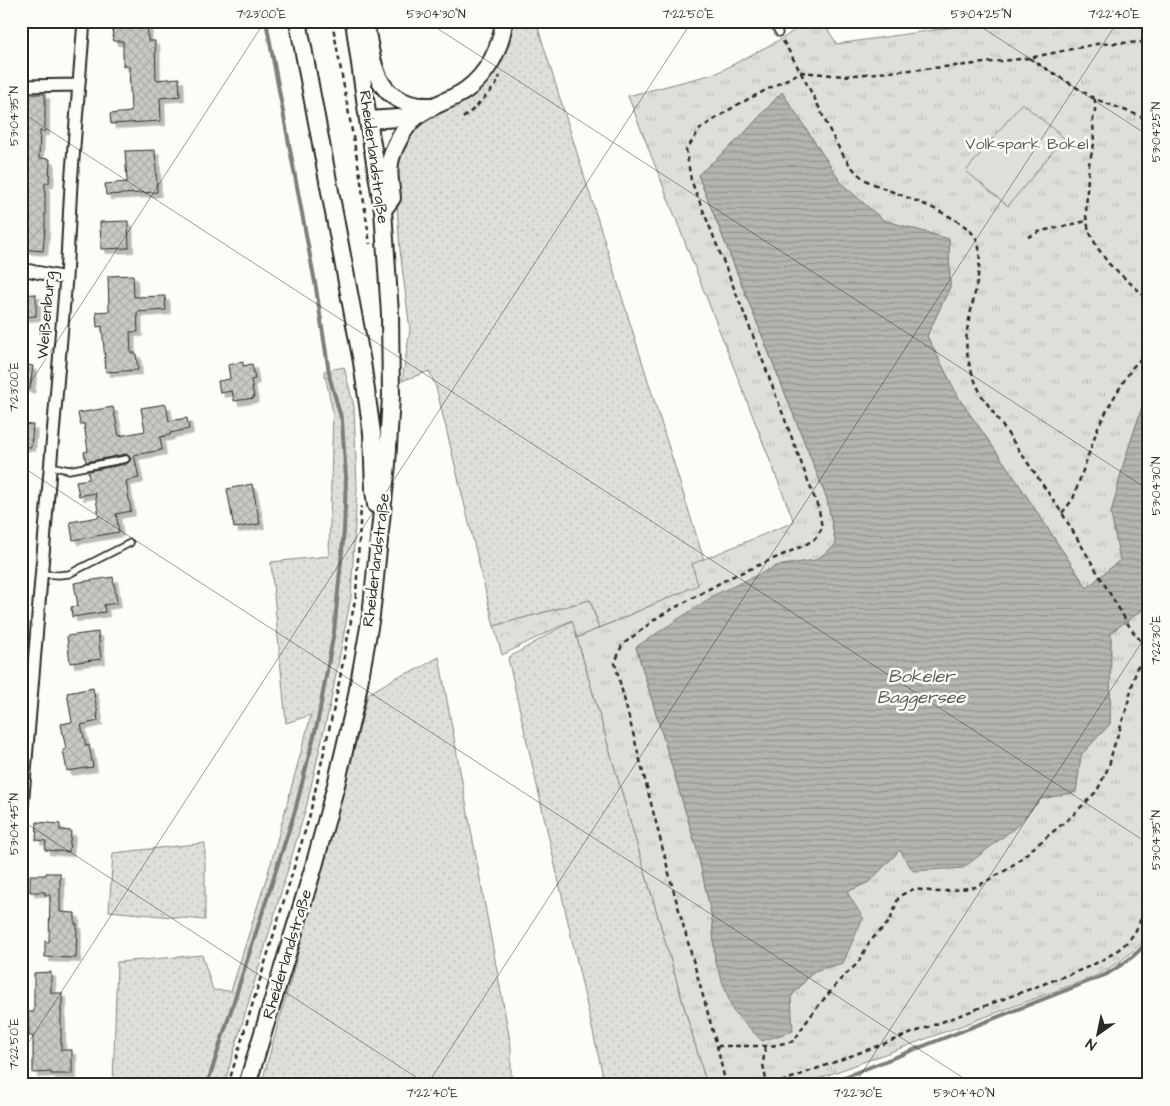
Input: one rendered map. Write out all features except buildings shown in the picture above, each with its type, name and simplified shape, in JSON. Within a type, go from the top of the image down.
[{"type":"main road","points":[[298,21],[362,362],[372,434],[374,490],[380,530]]},
{"type":"main road","name":"Rheiderlandstraße","points":[[247,1085],[314,866],[356,700],[371,616],[388,464],[391,396],[390,314],[383,210],[354,21]]},
{"type":"main road","points":[[365,21],[374,66],[379,82],[387,92],[400,100],[414,104],[434,106]]},
{"type":"main road","points":[[383,210],[392,198],[390,164],[403,133],[415,117],[467,90],[480,76],[491,61],[499,44],[504,21]]},
{"type":"main road","points":[[368,120],[415,117]]},
{"type":"street","name":"Weißenburg","points":[[21,820],[66,278],[71,184],[84,21]]},
{"type":"street","points":[[21,86],[78,85]]},
{"type":"street","points":[[21,269],[66,278]]},
{"type":"lane","points":[[772,21],[779,33]]},
{"type":"lane","points":[[50,466],[69,470],[126,459]]},
{"type":"lane","points":[[41,574],[69,574],[130,543]]},
{"type":"path","points":[[332,21],[360,175],[371,251]]},
{"type":"path","points":[[779,33],[840,149],[853,169],[866,180],[949,216],[966,227],[976,239],[980,252],[979,271],[967,333],[968,359],[973,378],[982,396],[1062,512],[1131,629],[1149,651]]},
{"type":"path","points":[[726,1085],[615,663],[622,645],[658,617],[729,578],[804,546],[815,539],[822,528],[816,501],[761,356],[690,180],[686,150],[701,128],[737,106],[801,72],[844,76],[1029,58],[1096,44],[1149,42]]},
{"type":"path","points":[[1029,58],[1095,99],[1149,121]]},
{"type":"path","points":[[1095,99],[1093,119],[1094,144],[1089,164],[1087,190],[1089,232],[1109,264],[1149,300]]},
{"type":"path","points":[[1028,237],[1041,230],[1087,221]]},
{"type":"path","points":[[1062,512],[1074,499],[1098,427],[1109,406],[1132,368],[1149,350]]},
{"type":"path","points":[[228,1085],[309,818],[335,703],[356,595],[361,506]]},
{"type":"path","points":[[717,1046],[771,1046],[794,1041],[819,1005],[840,980],[858,963],[870,941],[890,921],[899,896],[914,888],[938,892],[976,887],[1008,869],[1072,816],[1097,791],[1109,766],[1137,667],[1149,665]]},
{"type":"path","points":[[773,1085],[1081,970],[1103,960],[1128,941],[1137,929],[1146,902],[1149,882]]},
{"type":"path","points":[[766,1046],[763,1064],[767,1085]]},
{"type":"green space","points":[[511,21],[536,21],[704,560],[692,565],[699,585],[599,628],[590,600],[494,626],[436,387],[429,371],[402,381],[410,330],[400,250],[395,177],[396,165],[405,143],[417,127],[470,97]]},
{"type":"green space","name":"Volkspark Bokel","points":[[806,21],[822,21],[837,44],[999,21],[1149,21],[1149,392],[1146,395],[1124,462],[1111,513],[1120,560],[1087,588],[1012,474],[960,400],[927,336],[950,287],[949,239],[883,220],[842,184],[782,92],[740,138],[698,175],[827,499],[836,545],[816,560],[777,566],[636,647],[697,850],[712,918],[715,962],[791,997],[814,971],[843,963],[846,892],[869,882],[900,850],[1016,827],[1041,799],[1076,792],[1081,755],[1110,724],[1111,632],[1146,608],[1149,613],[1149,929],[1144,941],[1122,960],[1096,976],[801,1085],[707,1085],[577,638],[698,585],[692,564],[794,522],[628,96],[717,73],[785,37]]},
{"type":"green space","points":[[1022,103],[1064,138],[1008,206],[966,171]]},
{"type":"green space","points":[[344,367],[354,407],[357,488],[351,597],[331,700],[306,808],[224,1085],[113,1085],[117,962],[202,955],[213,990],[231,991],[271,863],[311,715],[286,723],[271,562],[329,556],[333,412],[324,371]]},
{"type":"green space","points":[[590,600],[599,628],[577,638],[572,620],[502,655],[494,626]]},
{"type":"green space","points":[[573,620],[707,1085],[605,1085],[508,658]]},
{"type":"green space","points":[[439,657],[511,1046],[511,1085],[261,1085],[343,794],[368,694],[395,678],[418,669]]},
{"type":"green space","points":[[205,843],[205,920],[109,911],[113,853]]},
{"type":"water","name":"Bokeler Baggersee","points":[[782,92],[842,184],[883,220],[949,239],[950,287],[927,336],[960,400],[1012,474],[1087,588],[1120,560],[1111,514],[1124,462],[1146,395],[1149,392],[1149,613],[1145,608],[1111,632],[1110,724],[1081,755],[1076,792],[1041,799],[1016,827],[963,868],[913,871],[900,850],[869,882],[847,892],[863,918],[843,963],[814,971],[791,996],[793,1031],[762,1041],[733,1011],[715,961],[712,918],[697,850],[636,647],[716,594],[777,566],[816,560],[836,545],[827,499],[698,175],[740,138]]},
{"type":"waterway","points":[[207,1085],[295,811],[318,720],[334,632],[344,531],[346,478],[342,421],[330,379],[316,288],[266,21]]},
{"type":"waterway","points":[[824,1085],[1105,975],[1135,955],[1149,938]]}]
